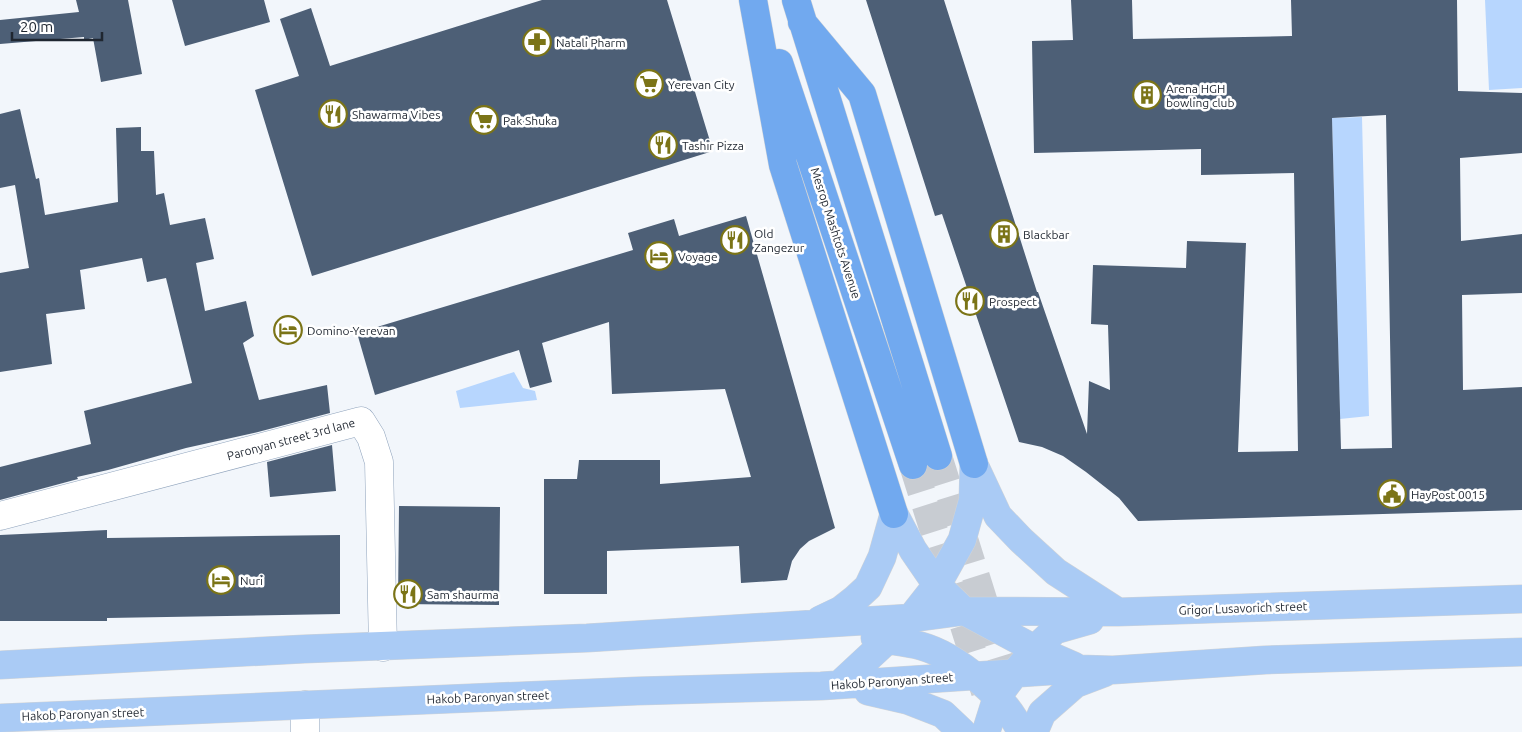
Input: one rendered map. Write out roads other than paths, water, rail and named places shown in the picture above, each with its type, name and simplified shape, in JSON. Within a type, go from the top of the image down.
[{"type":"highway","points":[[753,0],[783,165],[894,514]]},
{"type":"highway","name":"Mesrop Mashtots Avenue","points":[[758,0],[926,461],[799,11]]},
{"type":"highway","points":[[799,11],[862,94],[974,464]]},
{"type":"main road","points":[[840,684],[888,641],[937,585],[962,540],[973,500],[974,464]]},
{"type":"main road","points":[[974,464],[998,516],[1021,540],[1056,572],[1118,612]]},
{"type":"main road","points":[[894,514],[913,550],[937,585],[964,611],[1035,649],[1079,669]]},
{"type":"main road","points":[[813,623],[841,610],[868,587],[882,557],[894,514]]},
{"type":"main road","name":"Grigor Lusavorich street","points":[[964,611],[1118,612],[1522,599]]},
{"type":"main road","points":[[0,665],[304,649],[587,638],[910,618],[964,611]]},
{"type":"main road","points":[[986,732],[997,697],[1035,649],[1055,630],[1118,612]]},
{"type":"main road","points":[[813,623],[888,641],[920,646],[940,654],[975,676],[997,697],[1016,719],[1021,732]]},
{"type":"main road","points":[[975,676],[1079,669],[1113,670],[1265,660],[1522,652]]},
{"type":"main road","points":[[1034,732],[1042,713],[1075,684],[1113,670]]},
{"type":"main road","name":"Hakob Paronyan street","points":[[0,718],[637,691],[822,686],[975,676]]},
{"type":"main road","points":[[840,684],[907,700],[943,714],[962,732]]},
{"type":"street","name":"Paronyan street 3rd lane","points":[[0,516],[361,421],[371,437],[379,462],[383,646]]},
{"type":"street","points":[[305,705],[305,732]]},
{"type":"tunnel","points":[[938,456],[1013,695]]},
{"type":"tunnel","points":[[913,465],[986,695]]},
{"type":"place","name":"Natali Pharm","points":[[537,42]]},
{"type":"place","name":"Yerevan City","points":[[649,84]]},
{"type":"place","name":"Arena HGH bowling club","points":[[1147,95]]},
{"type":"place","name":"Shawarma Vibes","points":[[333,114]]},
{"type":"place","name":"Pak Shuka","points":[[484,120]]},
{"type":"place","name":"Tashir Pizza","points":[[663,145]]},
{"type":"place","name":"Blackbar","points":[[1004,234]]},
{"type":"place","name":"Old Zangezur","points":[[735,240]]},
{"type":"place","name":"Voyage","points":[[659,256]]},
{"type":"place","name":"Prospect","points":[[970,301]]},
{"type":"place","name":"Domino-Yerevan","points":[[288,330]]},
{"type":"place","name":"HayPost 0015","points":[[1392,494]]},
{"type":"place","name":"Nuri","points":[[221,580]]},
{"type":"place","name":"Sam shaurma","points":[[408,594]]}]
